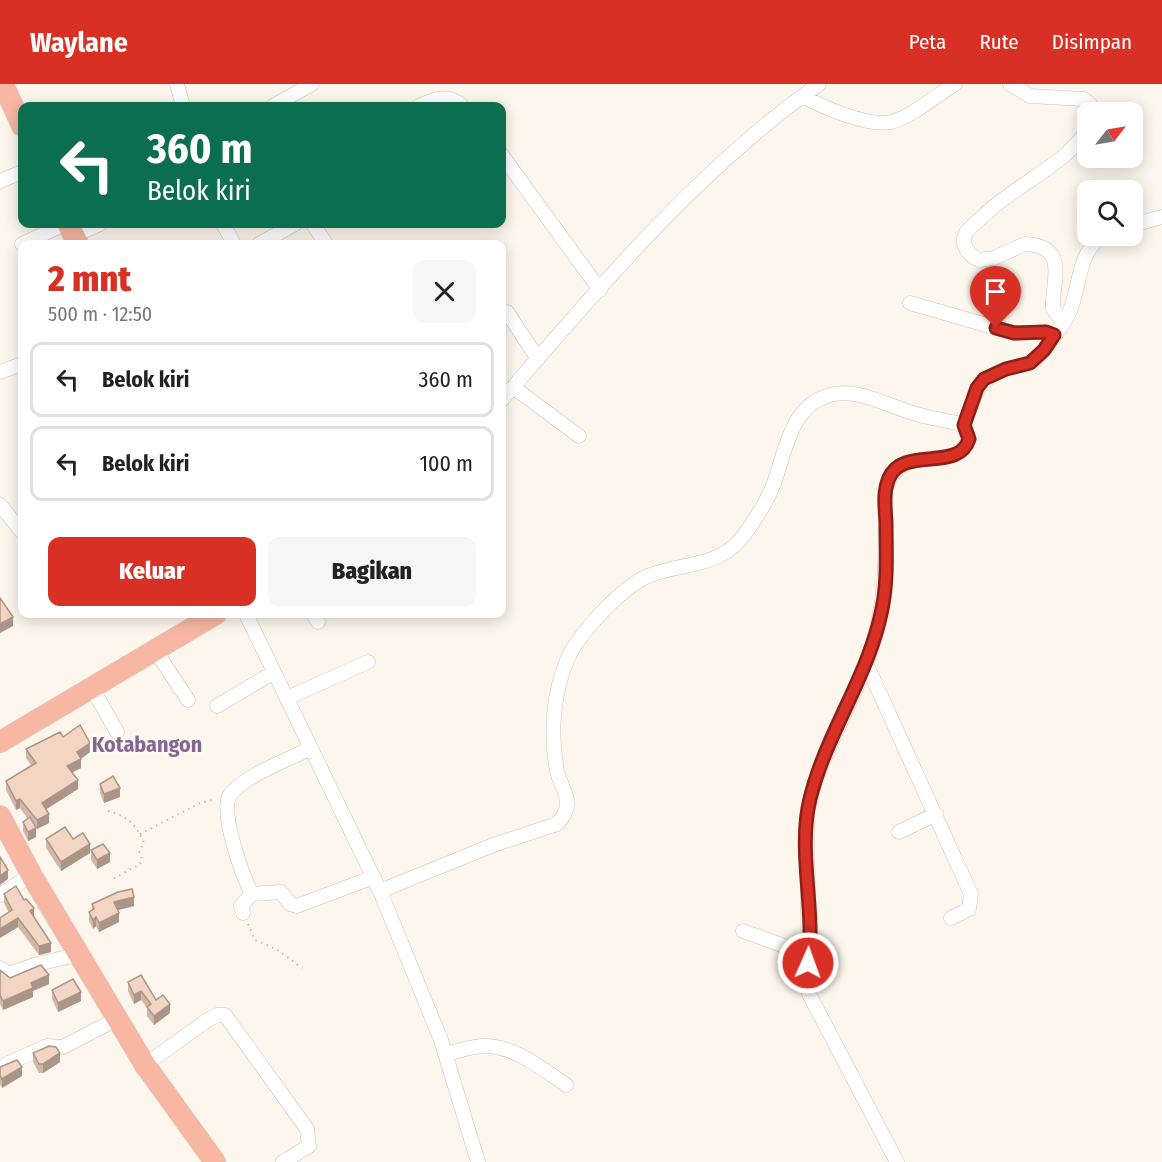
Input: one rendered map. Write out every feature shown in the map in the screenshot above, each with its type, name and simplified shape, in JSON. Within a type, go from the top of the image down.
[{"type":"highway","points":[[6,85],[18,116]]},
{"type":"highway","points":[[0,742],[209,618]]},
{"type":"highway","points":[[0,816],[32,876],[145,1065],[215,1162]]},
{"type":"highway","points":[[0,839],[22,881],[135,1072],[201,1162]]},
{"type":"street","points":[[177,84],[182,102]]},
{"type":"street","points":[[280,102],[312,84]]},
{"type":"street","points":[[506,395],[600,290],[699,187],[802,96],[819,84]]},
{"type":"street","points":[[802,96],[827,110],[885,122],[899,118],[955,84]]},
{"type":"street","points":[[1010,84],[1030,96],[1083,99],[1087,102]]},
{"type":"street","points":[[431,102],[443,98],[456,102]]},
{"type":"street","points":[[1064,322],[1053,309],[1058,269],[1047,252],[1033,245],[1021,245],[994,258],[979,260],[966,250],[964,238],[967,231],[986,213],[1060,160],[1077,142]]},
{"type":"street","points":[[506,161],[600,290]]},
{"type":"street","points":[[0,181],[18,174]]},
{"type":"street","points":[[1143,222],[1162,217]]},
{"type":"street","points":[[38,240],[86,228]]},
{"type":"street","points":[[267,240],[288,228]]},
{"type":"street","points":[[897,1162],[813,1003],[808,984],[807,825],[810,801],[828,747],[866,663],[883,608],[886,580],[885,490],[889,477],[892,472],[909,461],[960,453],[969,439],[964,425],[977,388],[984,379],[1006,369],[1030,363],[1044,350],[1069,313],[1087,251],[1092,246]]},
{"type":"street","points":[[910,303],[1014,333],[1046,332],[1054,335]]},
{"type":"street","points":[[507,312],[538,359]]},
{"type":"street","points":[[0,372],[18,365]]},
{"type":"street","points":[[513,387],[579,436]]},
{"type":"street","points":[[380,891],[496,844],[556,824],[562,819],[566,811],[567,798],[558,774],[552,730],[563,674],[573,648],[593,623],[636,583],[678,567],[714,561],[734,547],[748,530],[771,491],[797,419],[813,403],[826,396],[853,394],[921,416],[964,425]]},
{"type":"street","points":[[0,505],[18,527]]},
{"type":"street","points":[[248,618],[380,891],[446,1054],[478,1162]]},
{"type":"street","points":[[155,650],[188,700]]},
{"type":"street","points":[[287,698],[368,662]]},
{"type":"street","points":[[866,663],[971,894],[969,909],[951,918]]},
{"type":"street","points":[[217,706],[274,672]]},
{"type":"street","points":[[92,688],[117,732]]},
{"type":"street","points":[[252,894],[232,834],[227,803],[230,795],[240,786],[311,748]]},
{"type":"street","points":[[899,832],[936,814]]},
{"type":"street","points":[[243,913],[241,906],[252,894],[281,892],[290,904],[297,906],[374,877]]},
{"type":"street","points":[[0,895],[22,881]]},
{"type":"street","points":[[743,931],[809,955]]},
{"type":"street","points":[[0,968],[9,974],[67,957]]},
{"type":"street","points":[[145,1065],[206,1021],[217,1015],[225,1016],[307,1129],[309,1146],[284,1162]]},
{"type":"street","points":[[0,1067],[46,1046],[63,1047],[107,1024]]},
{"type":"street","points":[[446,1054],[481,1046],[495,1047],[539,1067],[566,1085]]},
{"type":"path","points":[[140,834],[200,803],[213,799],[227,803]]},
{"type":"path","points":[[108,811],[124,815],[140,834],[144,843],[139,851],[142,862],[113,879]]},
{"type":"path","points":[[243,913],[255,940],[276,948],[302,968]]},
{"type":"building","points":[[0,598],[13,617],[0,624]]},
{"type":"building","points":[[80,725],[90,743],[77,752],[81,759],[67,766],[78,780],[42,803],[49,814],[37,820],[20,799],[16,801],[6,781],[36,763],[26,749],[60,732],[63,737]]},
{"type":"building","points":[[113,776],[120,788],[104,794],[100,784]]},
{"type":"building","points":[[30,817],[36,828],[28,832],[23,822]]},
{"type":"building","points":[[65,827],[73,839],[83,833],[90,844],[61,862],[46,839]]},
{"type":"building","points":[[103,844],[110,853],[97,860],[91,850]]},
{"type":"building","points":[[0,857],[8,870],[0,876]]},
{"type":"building","points":[[16,886],[24,900],[26,899],[34,908],[30,911],[51,943],[39,946],[18,918],[0,929],[0,918],[12,910],[4,894]]},
{"type":"building","points":[[132,889],[134,897],[114,902],[119,913],[99,923],[96,917],[93,920],[89,912],[94,909],[92,904],[118,892]]},
{"type":"building","points":[[41,965],[49,975],[31,983],[33,988],[3,1001],[0,995],[0,970],[10,978]]},
{"type":"building","points":[[141,975],[156,1000],[163,995],[170,1004],[154,1016],[147,1007],[151,1004],[141,991],[134,995],[128,982]]},
{"type":"building","points":[[73,979],[81,992],[58,1003],[52,990]]},
{"type":"building","points":[[49,1046],[56,1047],[60,1053],[43,1064],[39,1064],[33,1053]]},
{"type":"building","points":[[17,1060],[22,1067],[2,1079],[0,1067]]},
{"type":"district","name":"Kotabangon","points":[[147,744]]},
{"type":"route","points":[[808,963],[810,950],[807,814],[828,747],[866,663],[883,608],[886,580],[885,490],[892,472],[905,463],[960,453],[968,444],[969,434],[964,425],[977,388],[988,376],[1030,363],[1044,350],[1054,335],[1046,332],[1014,333],[996,328]]}]
